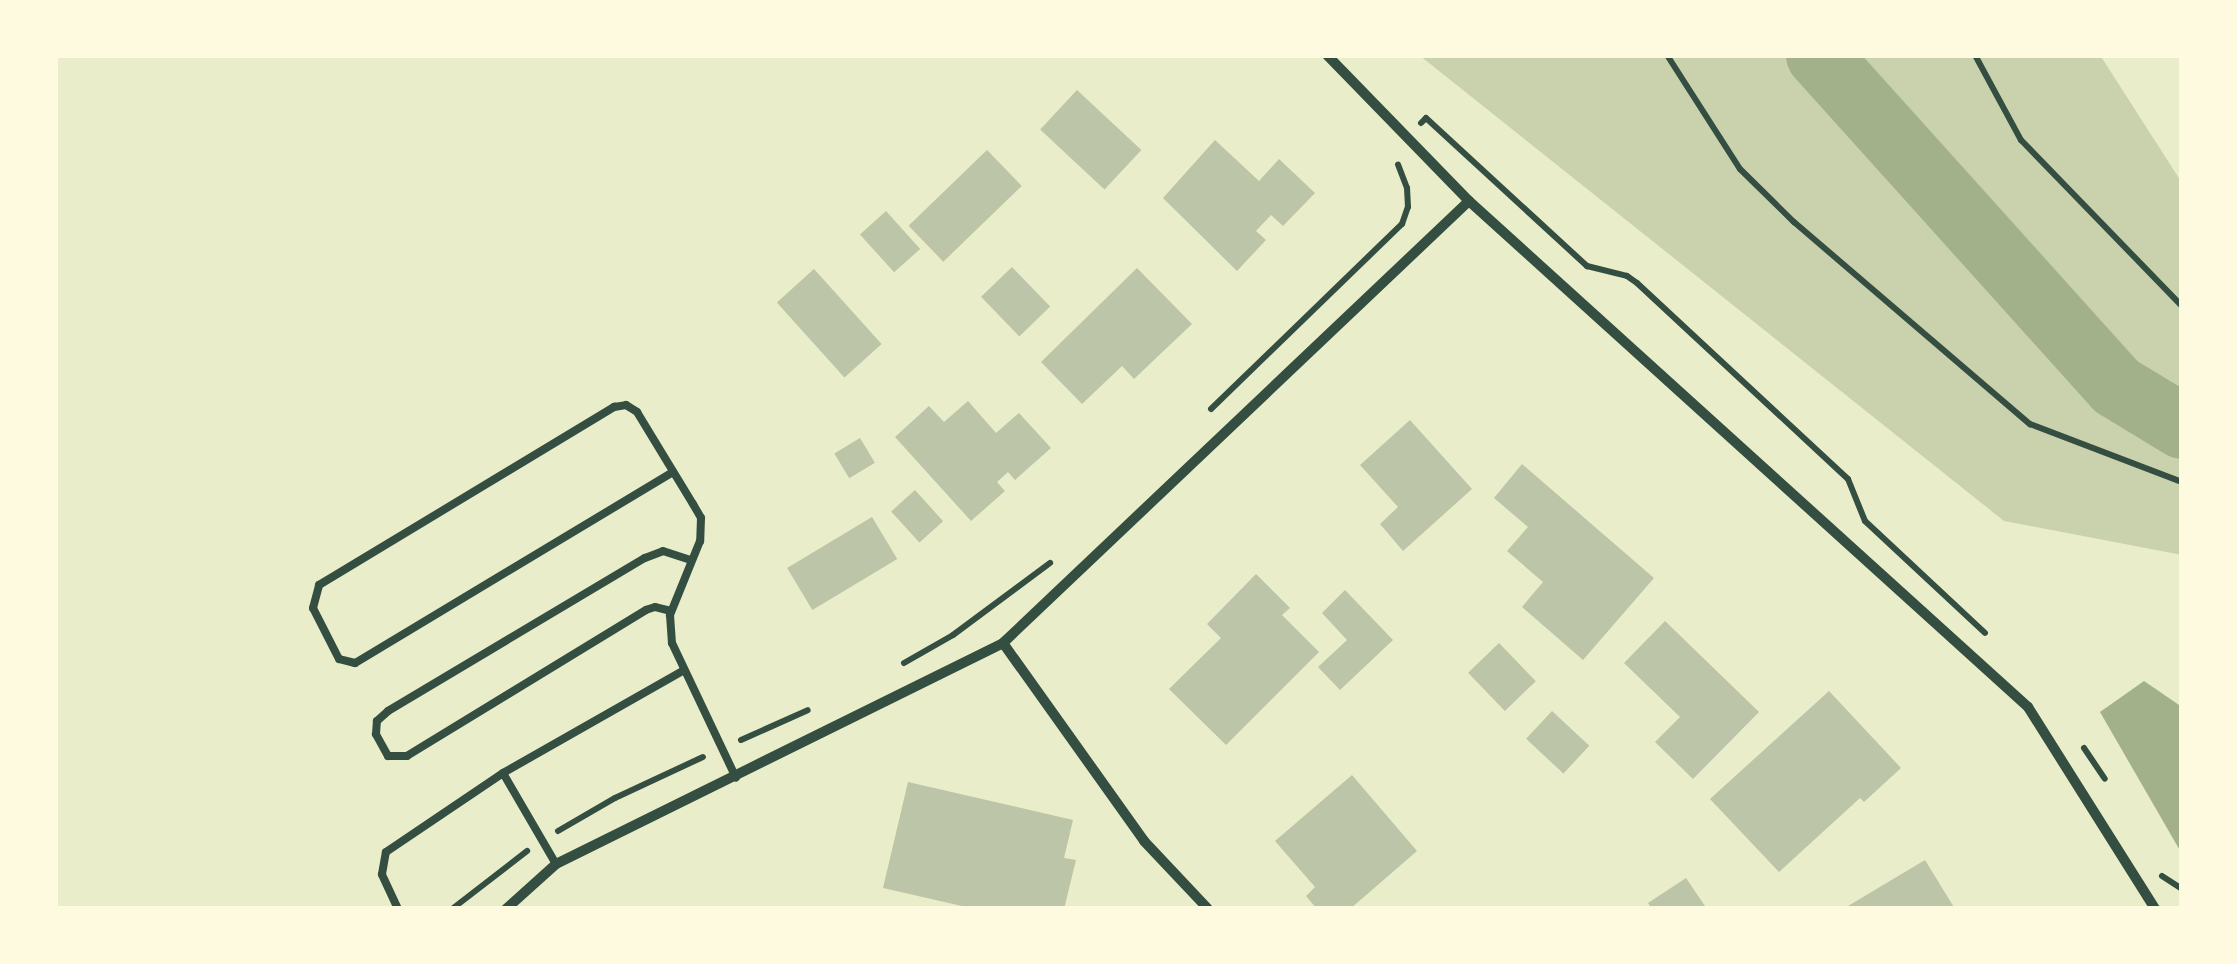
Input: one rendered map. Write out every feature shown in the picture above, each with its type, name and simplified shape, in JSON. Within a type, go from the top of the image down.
[{"type":"street","points":[[1327,55],[1469,201],[2028,707],[2155,909]]},
{"type":"street","points":[[506,909],[556,864],[1004,644],[1469,201]]},
{"type":"street","points":[[1004,644],[1144,840],[1208,909]]},
{"type":"lane","points":[[674,472],[355,663],[339,659],[313,608],[319,585],[614,407],[626,405],[637,412],[674,472],[701,518],[700,541],[671,611],[672,643],[736,778]]},
{"type":"lane","points":[[671,611],[655,607],[646,610],[407,756],[388,756],[376,734],[377,721],[388,711],[645,558],[663,551],[692,560]]},
{"type":"lane","points":[[398,909],[382,874],[386,852],[503,773],[684,670]]},
{"type":"lane","points":[[503,773],[556,864]]},
{"type":"path","points":[[1667,55],[1740,169],[1794,222],[2030,424],[2182,482]]},
{"type":"path","points":[[1975,55],[2021,140],[2182,306]]},
{"type":"path","points":[[1426,118],[1587,266],[1614,271],[1637,283],[1723,362],[1848,479],[1865,521],[1997,644]]},
{"type":"path","points":[[1208,413],[1402,224],[1408,207],[1407,188],[1402,168],[1390,156]]},
{"type":"path","points":[[895,668],[952,635],[1055,558]]},
{"type":"path","points":[[452,909],[542,840],[615,798],[827,702]]},
{"type":"path","points":[[2082,745],[2112,792]]},
{"type":"path","points":[[2152,859],[2162,875],[2182,889]]},
{"type":"shaded area","points":[[1419,55],[2100,55],[2182,183],[2182,555],[2004,521]]},
{"type":"shaded area","points":[[2144,681],[2182,707],[2182,854],[2100,712]]},
{"type":"building","points":[[1077,90],[1141,150],[1105,190],[1040,129]]},
{"type":"building","points":[[1215,140],[1259,181],[1279,159],[1315,193],[1283,226],[1271,215],[1256,231],[1266,240],[1237,271],[1163,198]]},
{"type":"building","points":[[987,150],[1022,186],[943,262],[909,226]]},
{"type":"building","points":[[886,211],[920,249],[894,272],[860,234]]},
{"type":"building","points":[[1012,267],[1050,307],[1019,336],[981,297]]},
{"type":"building","points":[[1137,268],[1192,324],[1134,379],[1122,366],[1082,404],[1041,362]]},
{"type":"building","points":[[814,269],[882,344],[844,378],[777,302]]},
{"type":"building","points":[[968,401],[996,433],[1019,413],[1051,448],[1015,480],[1008,472],[997,482],[1005,491],[971,521],[895,437],[929,406],[944,422]]},
{"type":"building","points":[[1410,420],[1472,489],[1403,551],[1380,524],[1398,507],[1360,465]]},
{"type":"building","points":[[860,438],[875,463],[849,478],[834,453]]},
{"type":"building","points":[[1522,464],[1654,578],[1583,660],[1522,607],[1543,582],[1507,551],[1528,527],[1494,498]]},
{"type":"building","points":[[915,490],[943,521],[919,543],[891,511]]},
{"type":"building","points":[[872,517],[897,559],[812,610],[787,568]]},
{"type":"building","points":[[1256,574],[1290,608],[1282,615],[1319,652],[1226,745],[1169,689],[1221,638],[1207,624]]},
{"type":"building","points":[[1345,590],[1393,640],[1340,690],[1318,667],[1347,640],[1322,613]]},
{"type":"building","points":[[1665,621],[1759,712],[1693,779],[1655,742],[1680,717],[1624,663]]},
{"type":"building","points":[[1499,643],[1536,681],[1505,711],[1468,673]]},
{"type":"building","points":[[1829,691],[1901,768],[1864,802],[1860,798],[1779,872],[1710,799]]},
{"type":"building","points":[[1552,711],[1589,746],[1563,774],[1526,739]]},
{"type":"building","points":[[1352,775],[1417,851],[1350,909],[1317,909],[1306,896],[1315,887],[1275,841]]},
{"type":"building","points":[[908,782],[1073,820],[1064,858],[1076,860],[1064,909],[975,909],[883,888]]},
{"type":"building","points":[[1925,860],[1955,909],[1843,909]]},
{"type":"building","points":[[1686,878],[1707,909],[1652,909],[1648,903]]},
{"type":"waterway","points":[[1818,55],[2116,386],[2182,426]]}]
